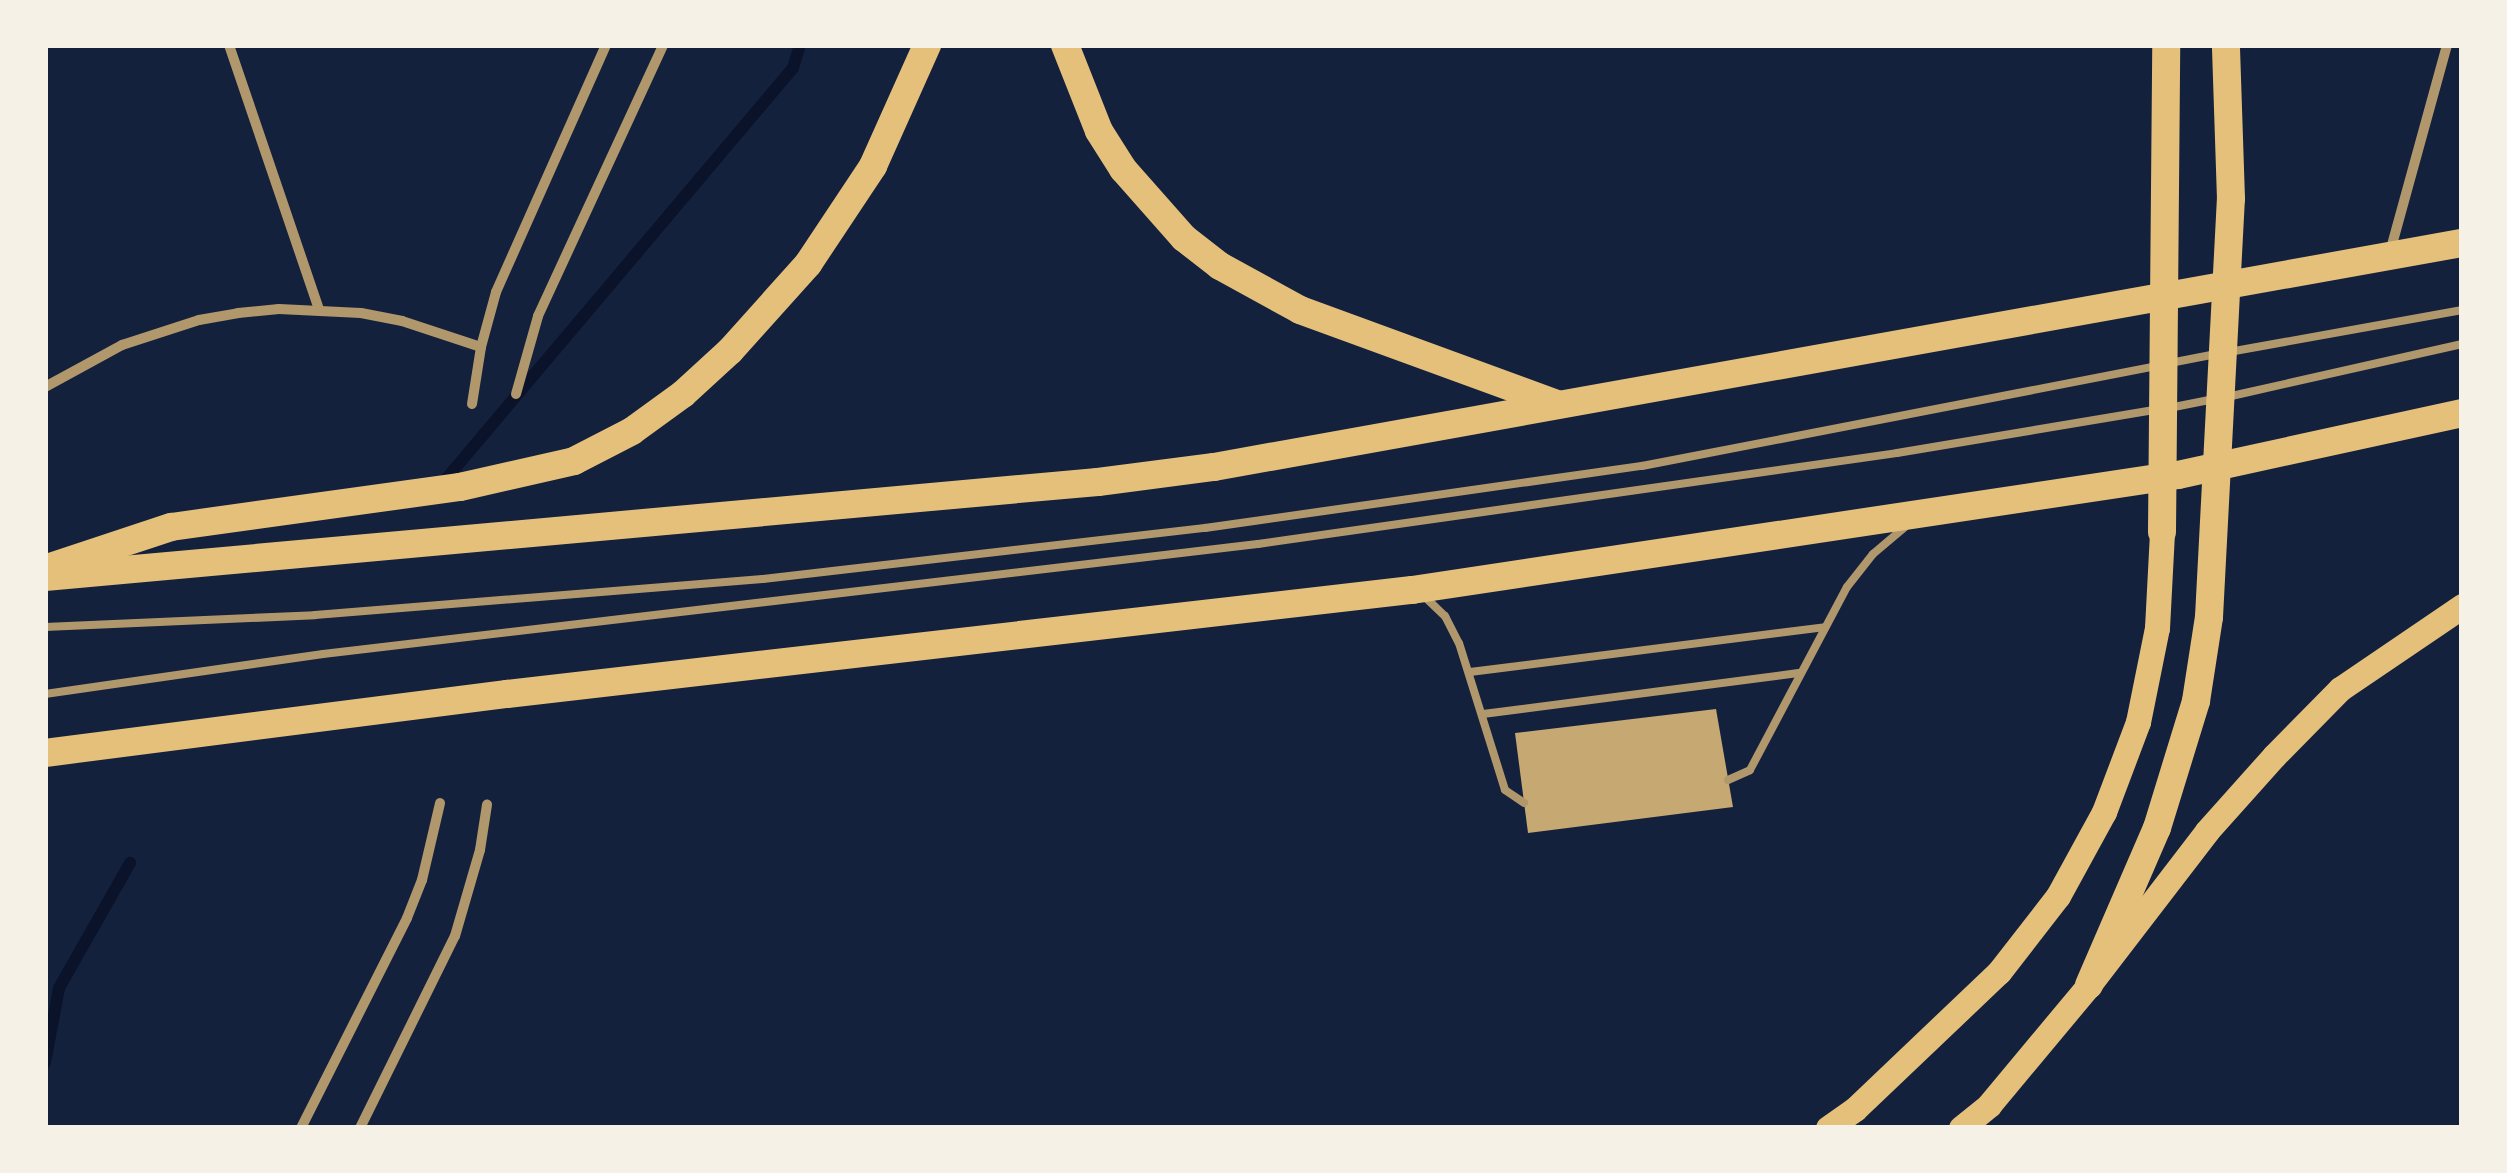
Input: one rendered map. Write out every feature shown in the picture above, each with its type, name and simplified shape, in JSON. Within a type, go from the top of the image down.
[{"type":"highway","points":[[45,569],[171,527],[460,487],[574,461],[632,431],[684,394],[730,351],[808,264],[873,166],[928,45]]},
{"type":"highway","points":[[1066,45],[1086,101],[1123,169],[1184,238],[1220,266],[1300,310],[1559,405]]},
{"type":"highway","points":[[2162,532],[2166,45]]},
{"type":"highway","points":[[2089,985],[2157,828],[2196,701],[2209,617],[2231,199],[2226,45]]},
{"type":"highway","points":[[45,577],[1098,482],[1329,448],[2462,243]]},
{"type":"highway","points":[[45,752],[468,698],[1412,590],[2178,475],[2462,413]]},
{"type":"main road","points":[[1828,1128],[1854,1109],[1999,972],[2058,896],[2104,812],[2138,722],[2157,628],[2162,532]]},
{"type":"main road","points":[[1961,1128],[1988,1105],[2089,985],[2207,831],[2274,756],[2340,689],[2462,606]]},
{"type":"street","points":[[229,45],[320,310]]},
{"type":"street","points":[[472,404],[481,347],[516,238],[606,45]]},
{"type":"street","points":[[516,394],[544,301],[663,45]]},
{"type":"street","points":[[2388,258],[2447,45]]},
{"type":"street","points":[[45,387],[122,345],[199,320],[252,312],[320,310],[402,320],[481,347]]},
{"type":"street","points":[[301,1128],[407,918],[429,854],[440,802]]},
{"type":"street","points":[[360,1128],[454,936],[480,850],[487,806]]},
{"type":"lane","points":[[45,627],[316,616],[743,581],[1205,528],[1642,466],[2462,310]]},
{"type":"lane","points":[[45,694],[323,654],[982,578],[1466,516],[2076,426],[2267,389],[2462,344]]},
{"type":"lane","points":[[1728,780],[1750,770],[1798,673],[1847,587],[1873,554],[1924,513]]},
{"type":"lane","points":[[1412,590],[1432,601],[1445,616],[1470,672],[1505,790],[1524,802]]},
{"type":"lane","points":[[1470,672],[1825,627]]},
{"type":"lane","points":[[1483,714],[1798,673]]},
{"type":"building","points":[[1716,709],[1733,807],[1528,833],[1515,733]]},
{"type":"waterway","points":[[446,479],[793,68],[800,45]]},
{"type":"waterway","points":[[45,1063],[59,988],[130,863]]}]
